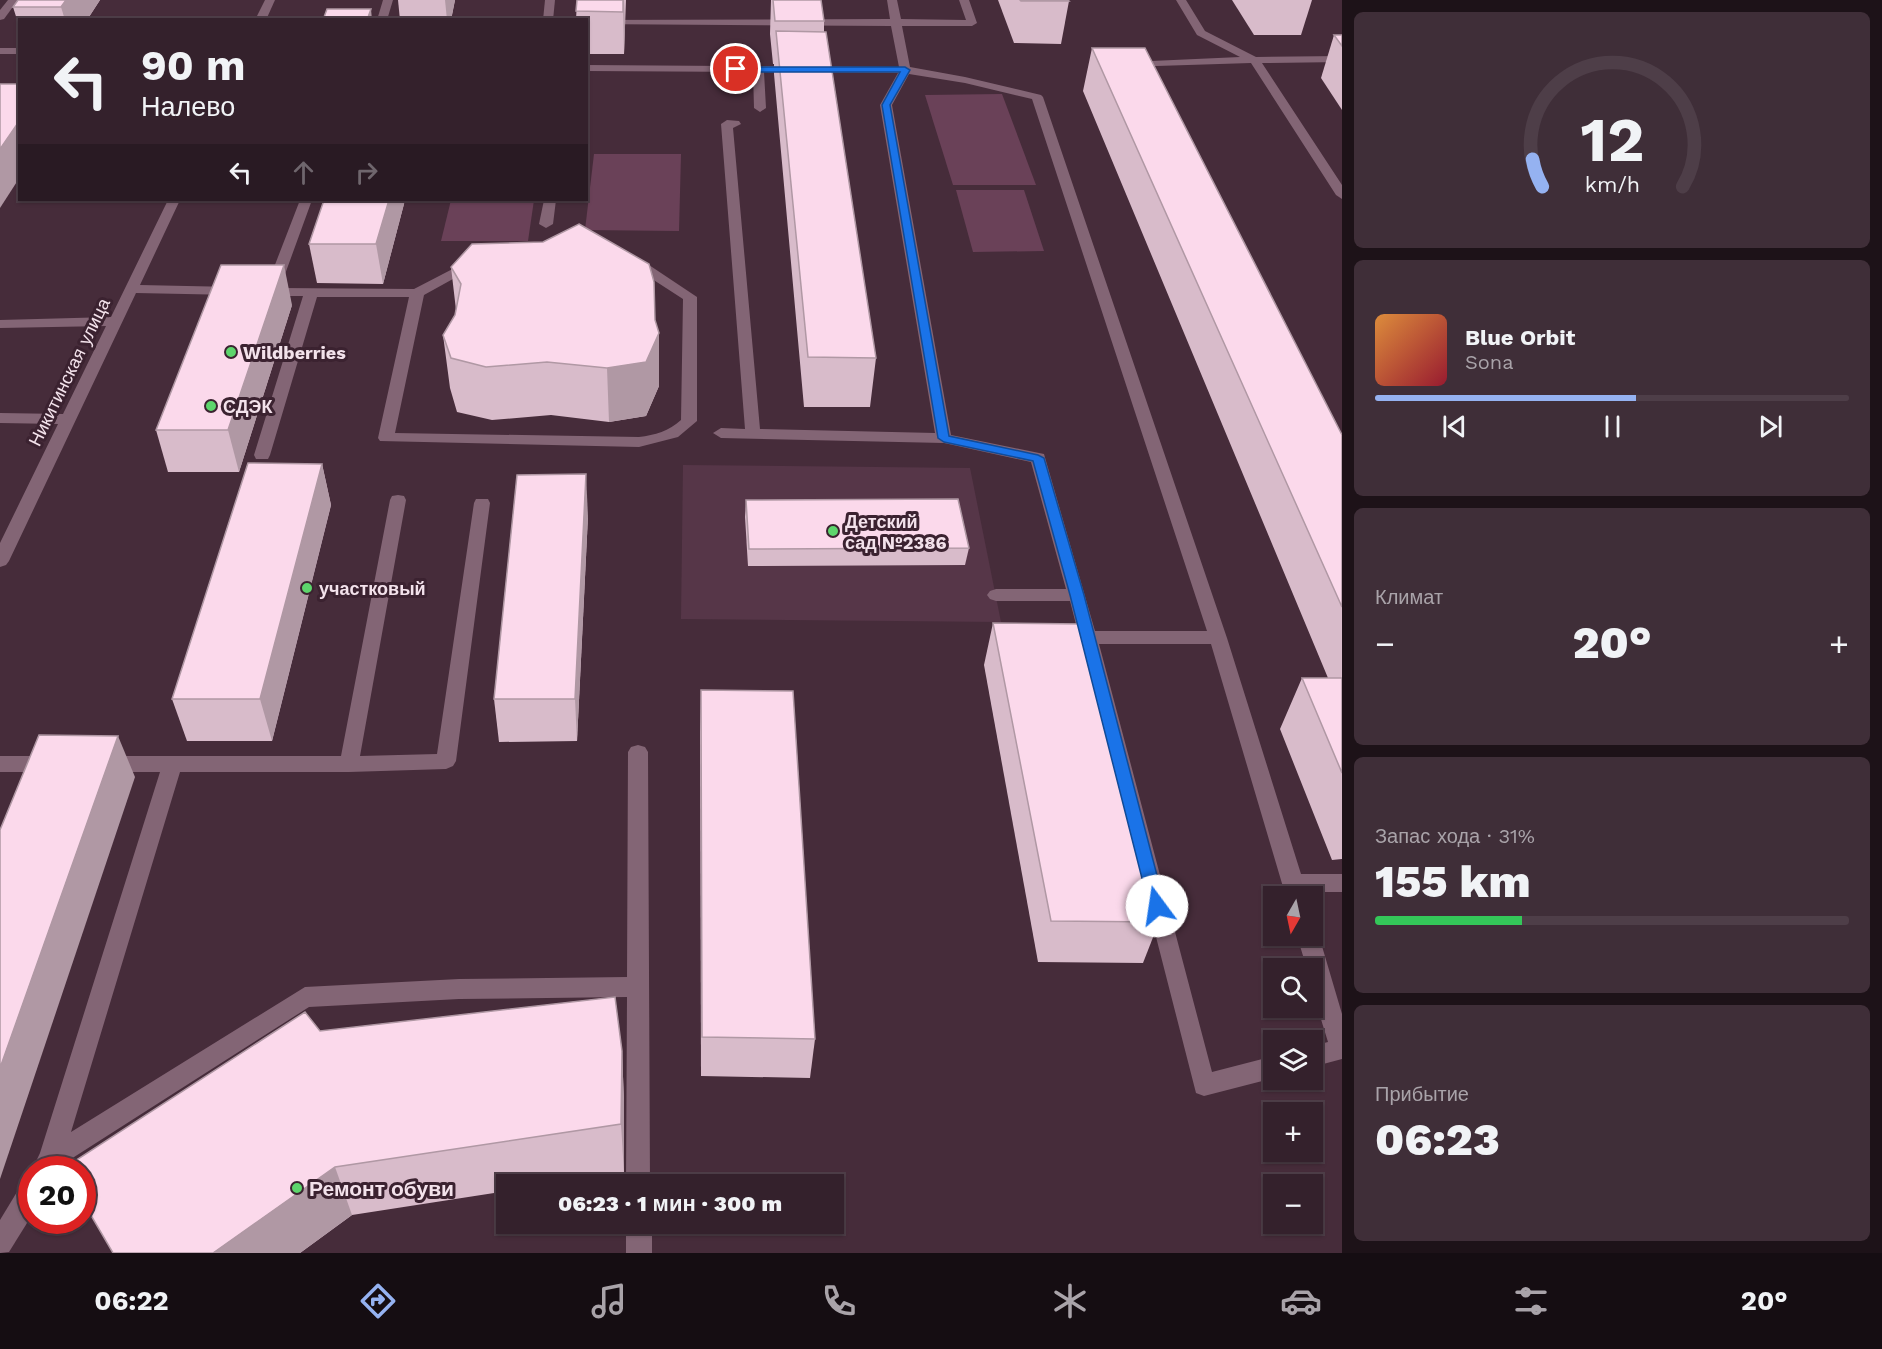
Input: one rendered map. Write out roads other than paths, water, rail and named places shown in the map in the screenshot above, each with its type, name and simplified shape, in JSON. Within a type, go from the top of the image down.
[{"type":"street","points":[[0,17],[13,0]]},
{"type":"street","points":[[261,18],[270,0]]},
{"type":"street","points":[[383,18],[388,0]]},
{"type":"street","points":[[548,18],[550,0]]},
{"type":"street","points":[[892,0],[905,70],[886,105],[944,438]]},
{"type":"street","points":[[588,21],[972,23],[964,0]]},
{"type":"street","points":[[1181,0],[1201,33],[1254,60],[1342,195]]},
{"type":"street","points":[[0,51],[18,51]]},
{"type":"street","points":[[1117,65],[1342,59]]},
{"type":"street","points":[[588,68],[905,70],[965,80],[1037,97],[1218,638],[1294,886]]},
{"type":"street","points":[[758,69],[760,108]]},
{"type":"street","points":[[735,124],[727,124],[753,433]]},
{"type":"street","name":"Никитинская улица","points":[[0,561],[174,201]]},
{"type":"street","points":[[271,292],[306,201]]},
{"type":"street","points":[[546,224],[550,201]]},
{"type":"street","points":[[130,289],[417,293],[481,260],[493,260]]},
{"type":"street","points":[[417,293],[386,438],[639,442],[662,438],[681,430],[689,421],[690,297],[635,262],[612,261]]},
{"type":"street","points":[[262,455],[311,292]]},
{"type":"street","points":[[0,324],[115,321]]},
{"type":"street","points":[[0,418],[68,419]]},
{"type":"street","points":[[721,433],[944,438],[1038,458],[1077,595],[1204,1085],[1263,1070]]},
{"type":"street","points":[[349,764],[398,500]]},
{"type":"street","points":[[92,764],[349,764],[446,761],[482,503]]},
{"type":"street","points":[[996,595],[1077,595]]},
{"type":"street","points":[[1088,637],[1218,638]]},
{"type":"street","points":[[638,752],[639,1174]]},
{"type":"street","points":[[0,764],[69,764]]},
{"type":"street","points":[[50,1156],[172,764]]},
{"type":"street","points":[[1322,886],[1342,883]]},
{"type":"street","points":[[1311,946],[1342,1049],[1323,1054]]},
{"type":"street","points":[[60,1156],[305,997],[459,989],[638,987]]},
{"type":"street","points":[[0,1243],[18,1214]]},
{"type":"street","points":[[639,1234],[639,1253]]},
{"type":"place","name":"Wildberries","points":[[231,352]]},
{"type":"place","name":"СДЭК","points":[[211,406]]},
{"type":"place","name":"Детский сад №2386","points":[[833,531]]},
{"type":"place","name":"участковый","points":[[307,588]]},
{"type":"place","name":"Ремонт обуви","points":[[297,1188]]}]
